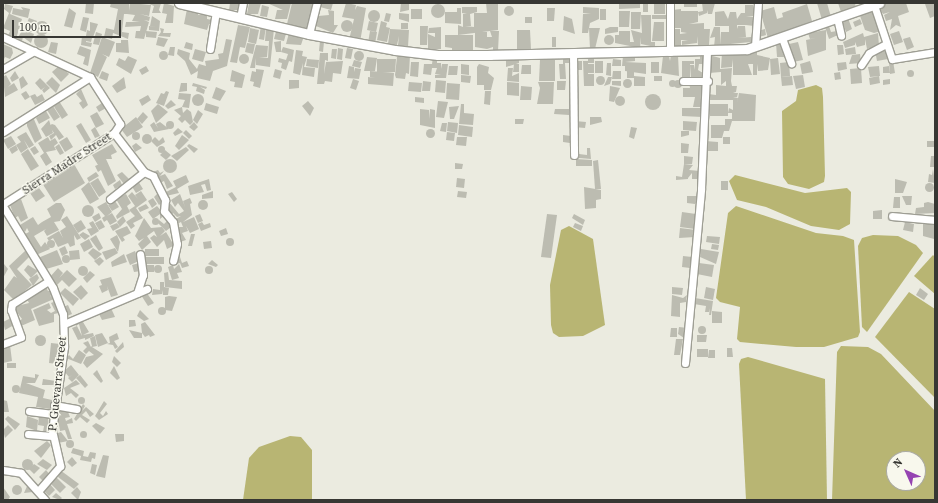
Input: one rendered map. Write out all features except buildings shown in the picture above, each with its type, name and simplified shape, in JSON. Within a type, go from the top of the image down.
[{"type":"street","points":[[179,3],[193,5],[216,12],[309,34],[438,55],[707,51],[755,46],[782,38],[877,4],[886,44],[894,59],[935,52]]},
{"type":"street","points":[[240,18],[243,3]]},
{"type":"street","points":[[309,34],[317,3]]},
{"type":"street","points":[[670,3],[670,52]]},
{"type":"street","points":[[755,46],[758,3]]},
{"type":"street","points":[[210,49],[216,12]]},
{"type":"street","points":[[837,18],[841,36]]},
{"type":"street","points":[[3,37],[90,76]]},
{"type":"street","points":[[782,38],[791,63]]},
{"type":"street","points":[[861,65],[869,53],[886,44]]},
{"type":"street","points":[[3,69],[34,51]]},
{"type":"street","points":[[685,363],[708,82],[707,51]]},
{"type":"street","points":[[574,53],[574,154]]},
{"type":"street","points":[[3,132],[90,76]]},
{"type":"street","name":"Sierra Madre Street","points":[[3,205],[114,133],[120,124],[90,76]]},
{"type":"street","points":[[682,81],[708,82]]},
{"type":"street","points":[[114,133],[144,172],[153,176],[165,200],[164,211],[173,222],[177,244],[173,261]]},
{"type":"street","points":[[110,199],[144,172]]},
{"type":"street","name":"P. Guevarra Street","points":[[3,205],[58,298],[64,324],[62,358],[54,405],[52,436],[59,456],[60,468],[39,490]]},
{"type":"street","points":[[892,216],[935,220]]},
{"type":"street","points":[[137,293],[143,275],[140,254]]},
{"type":"street","points":[[3,344],[21,337],[11,310],[12,304],[48,282]]},
{"type":"street","points":[[64,324],[147,289]]},
{"type":"street","points":[[54,405],[77,409]]},
{"type":"street","points":[[29,411],[53,414]]},
{"type":"street","points":[[28,434],[52,436]]},
{"type":"street","points":[[3,470],[18,470],[39,490],[45,500]]},
{"type":"shaded area","points":[[816,85],[822,88],[823,97],[825,176],[824,182],[809,189],[788,184],[783,177],[782,111],[796,101],[798,90]]},
{"type":"shaded area","points":[[735,175],[805,193],[847,188],[851,192],[850,224],[839,230],[811,226],[766,207],[737,200],[729,181]]},
{"type":"shaded area","points":[[736,206],[816,233],[843,236],[854,240],[860,332],[858,337],[824,347],[796,347],[740,342],[737,339],[740,307],[720,302],[716,298],[728,213]]},
{"type":"shaded area","points":[[569,226],[593,239],[605,325],[583,336],[559,337],[553,333],[551,325],[550,285],[561,230]]},
{"type":"shaded area","points":[[873,235],[898,236],[916,245],[923,253],[867,332],[862,327],[858,246],[862,238]]},
{"type":"shaded area","points":[[933,255],[935,257],[935,294],[914,276]]},
{"type":"shaded area","points":[[909,292],[935,309],[935,398],[875,337]]},
{"type":"shaded area","points":[[841,346],[868,347],[881,354],[935,411],[935,500],[832,500],[837,352]]},
{"type":"shaded area","points":[[748,357],[825,379],[827,500],[746,500],[739,364],[741,359]]},
{"type":"shaded area","points":[[290,436],[301,437],[312,450],[312,500],[243,500],[249,458],[259,447]]}]
